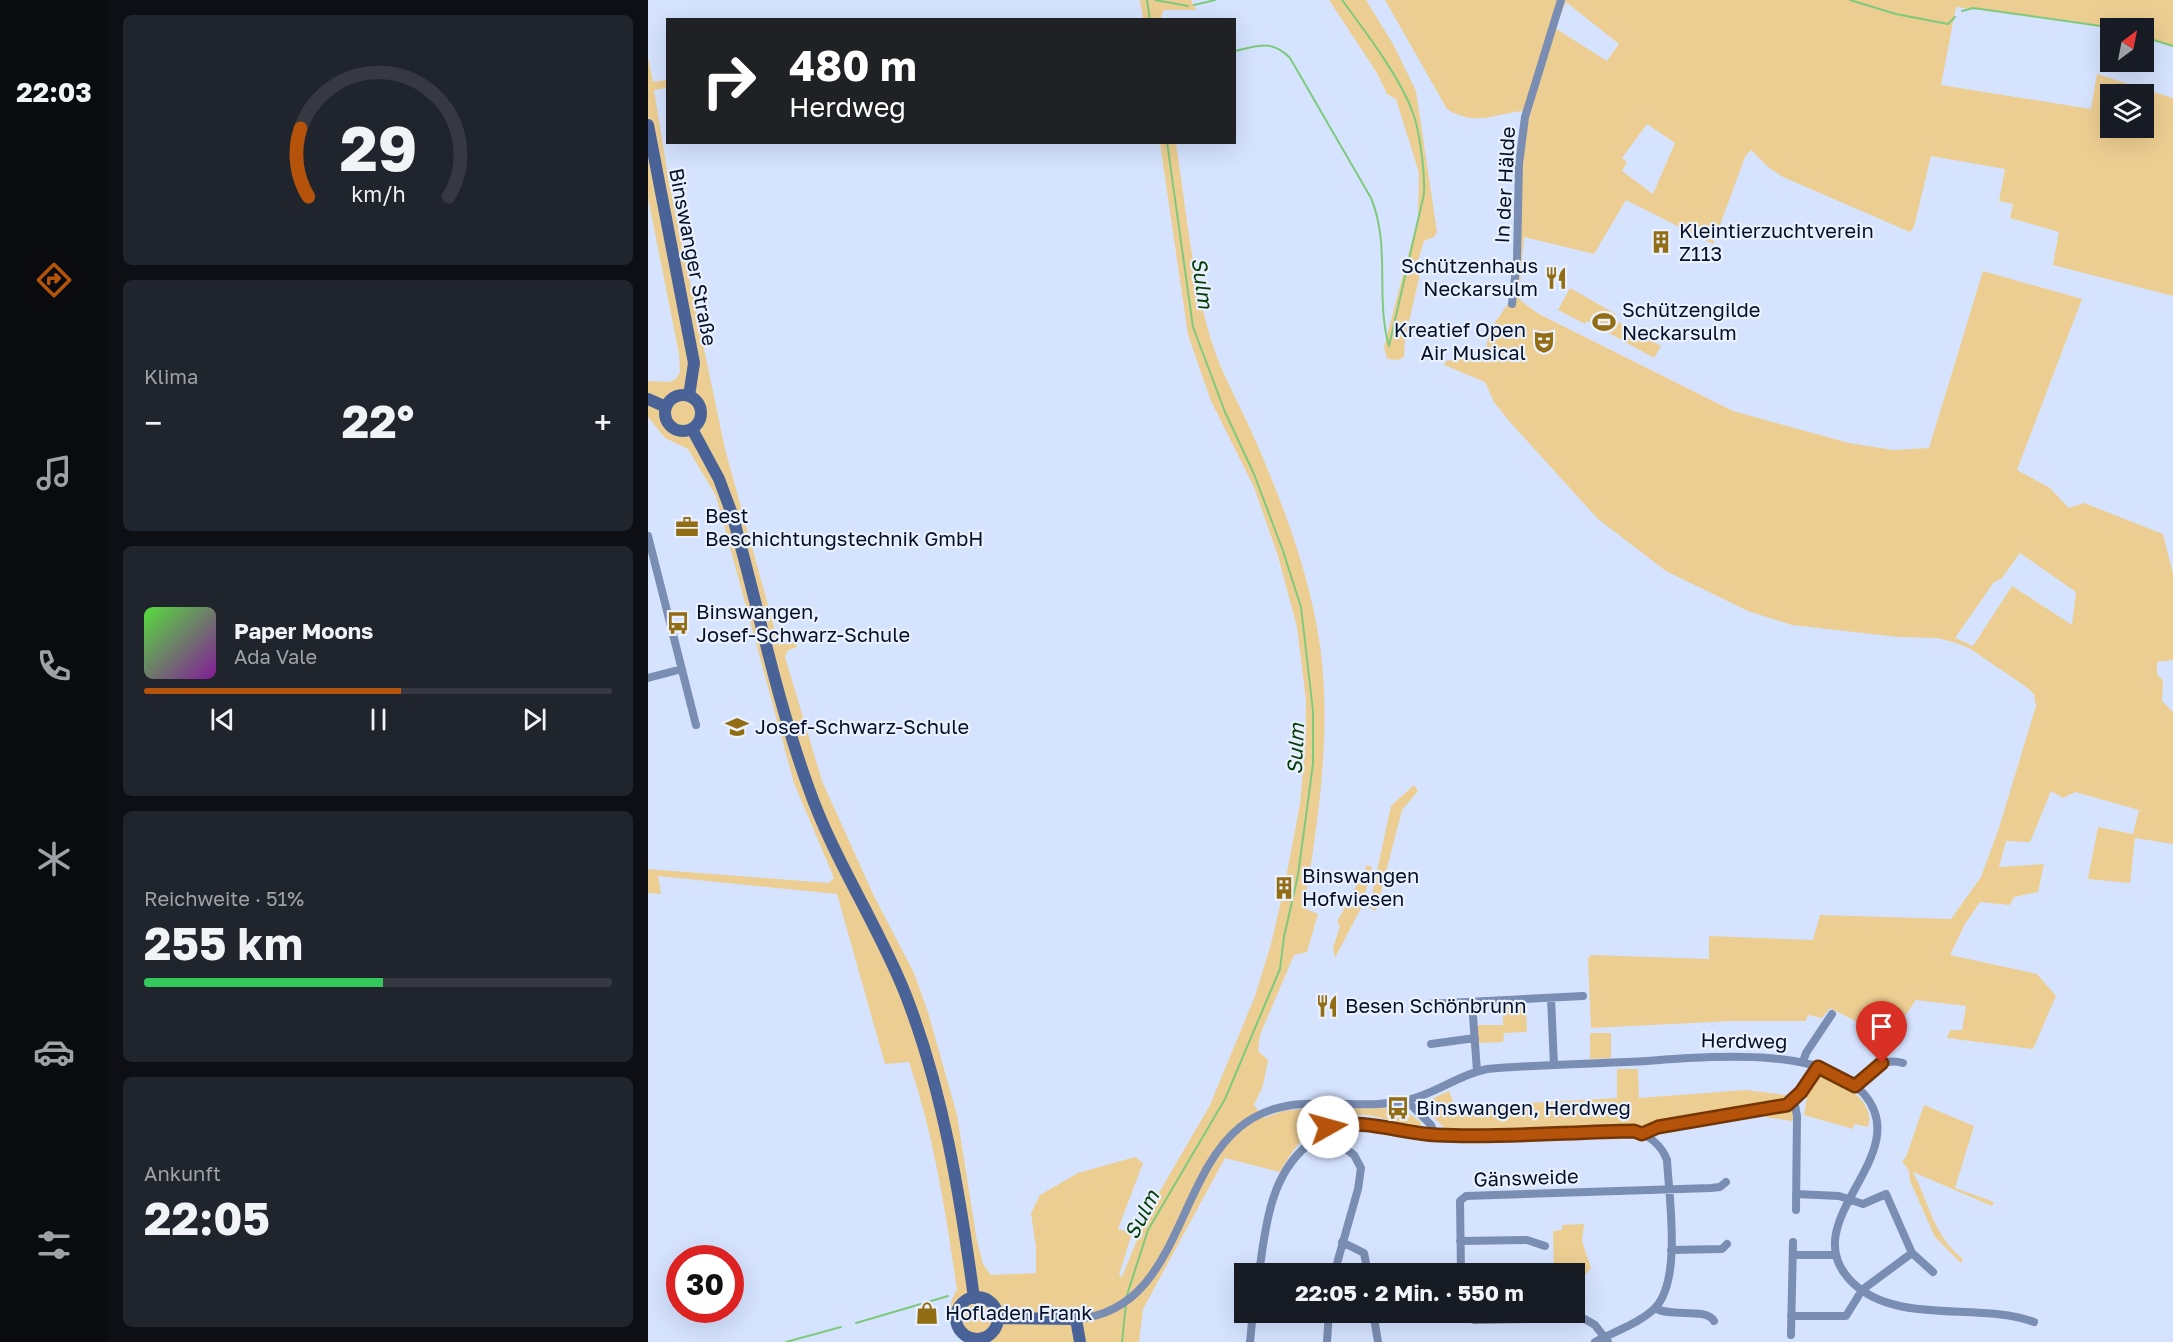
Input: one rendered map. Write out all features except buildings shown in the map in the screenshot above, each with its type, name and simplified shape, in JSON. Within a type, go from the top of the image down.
[{"type":"main road","name":"Binswanger Straße","points":[[648,125],[694,363],[689,396]]},
{"type":"main road","points":[[678,396],[689,396],[697,402],[701,414],[699,422],[692,429],[681,431],[669,426],[665,415],[666,407],[678,396]]},
{"type":"main road","points":[[648,399],[666,407]]},
{"type":"main road","points":[[692,429],[719,479],[732,514],[808,788],[821,821],[891,961],[929,1064],[951,1157],[974,1298]]},
{"type":"main road","points":[[974,1298],[990,1302],[998,1318],[991,1334],[980,1341],[967,1337],[957,1327],[956,1321],[959,1307],[967,1299],[974,1298]]},
{"type":"main road","name":"Herdweg","points":[[998,1318],[1076,1319]]},
{"type":"main road","points":[[1076,1319],[1080,1342]]},
{"type":"street","name":"In der Hälde","points":[[1512,304],[1517,259],[1519,164],[1525,117],[1561,0]]},
{"type":"street","points":[[648,536],[696,725]]},
{"type":"street","points":[[648,678],[682,669]]},
{"type":"street","points":[[1427,1004],[1583,996]]},
{"type":"street","points":[[1551,998],[1554,1065]]},
{"type":"street","points":[[1472,1002],[1477,1071]]},
{"type":"street","points":[[1803,1062],[1806,1053],[1832,1014]]},
{"type":"street","points":[[1431,1044],[1475,1038]]},
{"type":"street","name":"Herdweg","points":[[1076,1319],[1111,1311],[1134,1297],[1159,1264],[1216,1155],[1240,1126],[1267,1110],[1296,1102],[1372,1105],[1406,1101],[1477,1071],[1733,1057],[1803,1062],[1818,1067],[1855,1086],[1863,1093],[1875,1109],[1877,1128],[1873,1156],[1838,1226],[1836,1255]]},
{"type":"street","points":[[1855,1086],[1882,1063],[1890,1061],[1903,1063]]},
{"type":"street","points":[[1642,1134],[1658,1127],[1761,1111],[1794,1100],[1818,1067]]},
{"type":"street","points":[[1794,1100],[1797,1116],[1796,1210]]},
{"type":"street","points":[[1406,1101],[1431,1125],[1435,1135]]},
{"type":"street","points":[[1317,1139],[1328,1127],[1346,1123],[1435,1135],[1634,1131],[1653,1139],[1664,1151],[1669,1190],[1670,1279],[1655,1308],[1606,1340],[1595,1342]]},
{"type":"street","points":[[1260,1263],[1265,1227],[1272,1202],[1287,1170],[1308,1145],[1308,1137],[1342,1146],[1354,1155],[1361,1168],[1358,1189],[1337,1263]]},
{"type":"street","points":[[1669,1190],[1720,1187],[1726,1182]]},
{"type":"street","name":"Gänsweide","points":[[1461,1263],[1460,1201],[1466,1196],[1669,1190]]},
{"type":"street","points":[[1796,1194],[1850,1198],[1863,1204],[1886,1194],[1912,1253],[1934,1272]]},
{"type":"street","points":[[1460,1241],[1527,1239],[1545,1246]]},
{"type":"street","points":[[1342,1242],[1364,1253],[1366,1263]]},
{"type":"street","points":[[1791,1335],[1793,1242]]},
{"type":"street","points":[[1671,1250],[1722,1249],[1727,1244]]},
{"type":"street","points":[[1791,1316],[1846,1316],[1862,1290],[1912,1253]]},
{"type":"street","points":[[1793,1255],[1836,1255],[1844,1273],[1862,1290],[1877,1299],[1907,1306],[1998,1313],[2034,1322]]},
{"type":"street","points":[[1655,1308],[1667,1313],[1705,1313],[1714,1321]]},
{"type":"street","points":[[1585,1320],[1595,1325],[1606,1340]]},
{"type":"street","points":[[1250,1342],[1252,1323]]},
{"type":"street","points":[[1327,1342],[1328,1323]]},
{"type":"street","points":[[1375,1323],[1378,1342]]},
{"type":"shaded area","points":[[1140,0],[1191,0],[1196,10],[1164,10],[1160,18],[1143,18]]},
{"type":"shaded area","points":[[1329,0],[1366,0],[1393,44],[1416,91],[1437,232],[1434,237],[1424,241],[1417,264],[1420,274],[1405,339],[1404,357],[1398,360],[1387,359],[1384,347],[1418,218],[1419,173],[1396,99],[1387,94],[1377,73]]},
{"type":"shaded area","points":[[1385,0],[2173,0],[2173,47],[2154,41],[2154,18],[2100,18],[2100,27],[2072,21],[1956,7],[1941,85],[2091,109],[2097,74],[2129,84],[2100,84],[2100,138],[2154,138],[2154,92],[2173,98],[2173,296],[2053,265],[2059,232],[2010,218],[2013,204],[1999,201],[2005,169],[1931,156],[1914,227],[1910,232],[1783,177],[1768,167],[1751,150],[1745,157],[1713,244],[1626,200],[1594,254],[1524,237],[1519,295],[1521,301],[1539,314],[1733,411],[1849,443],[1893,450],[1929,448],[1983,271],[2082,299],[2017,470],[2050,488],[2069,508],[2084,503],[2163,534],[2173,574],[2173,660],[2157,662],[2157,674],[2163,681],[2162,701],[2173,712],[2173,844],[2135,838],[2130,883],[2088,879],[2098,827],[2133,834],[2139,810],[2075,792],[2063,798],[2051,791],[2030,842],[2006,841],[1999,867],[2044,864],[2038,892],[2014,897],[2010,905],[1980,902],[1965,924],[1950,955],[2037,974],[2056,996],[2033,1049],[1947,1038],[1950,1030],[1962,1030],[1966,1006],[1916,1000],[1900,1023],[1881,1018],[1867,1027],[1830,1008],[1822,1018],[1808,1015],[1806,1021],[1733,1021],[1591,1028],[1588,958],[1592,955],[1709,959],[1709,936],[1813,940],[1820,915],[1951,919],[1981,877],[1999,828],[2036,706],[2034,694],[2025,686],[1969,648],[1953,642],[1937,638],[1898,637],[1792,625],[1748,611],[1666,571],[1598,519],[1509,421],[1494,402],[1485,382],[1444,365],[1446,361],[1477,356],[1486,349],[1489,331],[1510,301],[1523,111],[1485,118],[1457,114],[1447,109]],"holes":[[[1566,2],[1619,44],[1607,61],[1555,28]],[[1647,124],[1675,143],[1653,194],[1622,171],[1627,162],[1622,158]],[[2020,553],[2076,592],[2072,625],[2012,586],[1973,646],[1955,638],[1994,582],[2001,579]]]},
{"type":"shaded area","points":[[648,57],[653,82],[666,80],[666,88],[654,90],[669,182],[725,449],[779,645],[796,641],[797,647],[788,650],[785,657],[822,781],[874,896],[914,973],[928,1012],[957,1115],[977,1241],[983,1264],[991,1275],[1036,1273],[1036,1248],[1031,1213],[1040,1195],[1078,1173],[1135,1157],[1143,1163],[1118,1229],[1132,1233],[1119,1275],[1122,1277],[1149,1210],[1210,1105],[1255,996],[1271,944],[1284,888],[1300,804],[1305,749],[1306,701],[1297,627],[1278,556],[1254,487],[1211,401],[1188,335],[1160,144],[1176,144],[1190,244],[1205,319],[1221,367],[1264,460],[1294,538],[1315,619],[1323,679],[1325,712],[1322,777],[1304,908],[1318,914],[1307,952],[1294,955],[1260,1035],[1258,1051],[1268,1060],[1263,1086],[1254,1105],[1264,1118],[1283,1111],[1302,1109],[1401,1108],[1421,1122],[1421,1127],[1407,1127],[1367,1115],[1350,1115],[1336,1118],[1310,1132],[1299,1143],[1280,1172],[1225,1158],[1143,1309],[1139,1342],[964,1342],[959,1336],[950,1317],[951,1303],[957,1290],[926,1118],[909,1062],[885,1064],[837,894],[658,876],[661,894],[648,893],[648,869],[829,883],[834,878],[794,783],[716,496],[688,449],[665,438],[648,417],[648,381],[669,382],[676,379],[680,372],[679,354],[648,198]]},
{"type":"shaded area","name":"Schützengilde Neckarsulm","points":[[1570,288],[1616,314],[1613,319],[1661,346],[1654,358],[1587,321],[1585,324],[1558,310]]},
{"type":"shaded area","points":[[1414,785],[1418,791],[1402,810],[1376,911],[1369,908],[1391,806]]},
{"type":"shaded area","points":[[1367,865],[1372,867],[1362,906],[1335,958],[1333,948],[1340,926],[1337,922]]},
{"type":"shaded area","points":[[1526,1003],[1527,1032],[1504,1033],[1503,1042],[1477,1043],[1477,1025],[1503,1025],[1503,1004]]},
{"type":"shaded area","points":[[1590,1033],[1611,1033],[1611,1058],[1590,1059]]},
{"type":"shaded area","points":[[1617,1069],[1638,1069],[1639,1098],[1746,1090],[1793,1096],[1790,1100],[1647,1130],[1458,1136],[1457,1130],[1446,1129],[1422,1107],[1423,1103],[1449,1091],[1455,1107],[1617,1098]]},
{"type":"shaded area","points":[[1818,1076],[1836,1082],[1862,1100],[1869,1117],[1868,1127],[1854,1124],[1853,1129],[1804,1115],[1807,1098],[1804,1098],[1804,1094]]},
{"type":"shaded area","points":[[1924,1105],[1974,1126],[1955,1188],[1994,1202],[1992,1206],[1913,1172],[1938,1230],[1963,1259],[1961,1263],[1935,1237],[1910,1181],[1909,1171],[1902,1161],[1906,1157]]},
{"type":"shaded area","points":[[1791,1107],[1794,1117],[1792,1121],[1765,1117],[1766,1114]]},
{"type":"shaded area","points":[[1584,1224],[1582,1241],[1591,1268],[1585,1275],[1585,1263],[1554,1263],[1553,1231],[1562,1230],[1562,1225]]},
{"type":"waterway","name":"Sulm","points":[[1147,0],[1150,18]]},
{"type":"waterway","points":[[1155,0],[1188,6]]},
{"type":"waterway","points":[[1194,5],[1215,0]]},
{"type":"waterway","points":[[1342,0],[1400,85],[1413,113],[1422,153],[1424,194],[1389,346]]},
{"type":"waterway","points":[[1850,0],[1896,14],[1948,24],[1955,17]]},
{"type":"waterway","points":[[1962,11],[1973,8],[2100,26]]},
{"type":"waterway","points":[[2154,40],[2173,46]]},
{"type":"waterway","points":[[1236,51],[1271,46],[1290,58],[1371,198],[1380,235],[1383,309],[1389,346]]},
{"type":"waterway","name":"Sulm","points":[[1127,1295],[1148,1230],[1225,1099],[1280,969],[1284,937],[1298,875],[1313,764],[1313,711],[1301,607],[1254,474],[1225,412],[1193,327],[1167,144]]},
{"type":"waterway","points":[[856,1323],[948,1296]]},
{"type":"waterway","name":"Sulm","points":[[1122,1342],[1126,1303]]},
{"type":"waterway","points":[[786,1342],[841,1327]]},
{"type":"place","name":"Kleintierzuchtverein Z113","points":[[1661,242]]},
{"type":"place","name":"Schützenhaus Neckarsulm","points":[[1556,278]]},
{"type":"place","name":"Schützengilde Neckarsulm","points":[[1604,322]]},
{"type":"place","name":"Kreatief Open Air Musical","points":[[1544,342]]},
{"type":"place","name":"Best Beschichtungstechnik GmbH","points":[[687,527]]},
{"type":"place","name":"Binswangen, Josef-Schwarz-Schule","points":[[678,623]]},
{"type":"place","name":"Josef-Schwarz-Schule","points":[[737,727]]},
{"type":"place","name":"Binswangen Hofwiesen","points":[[1284,888]]},
{"type":"place","name":"Besen Schönbrunn","points":[[1327,1006]]},
{"type":"place","name":"Binswangen, Herdweg","points":[[1398,1108]]},
{"type":"place","name":"Hofladen Frank","points":[[927,1313]]},
{"type":"route","points":[[1328,1127],[1346,1123],[1370,1124],[1408,1132],[1458,1136],[1634,1131],[1642,1134],[1658,1127],[1787,1105],[1801,1092],[1818,1067],[1855,1086],[1872,1069],[1882,1063]]}]
